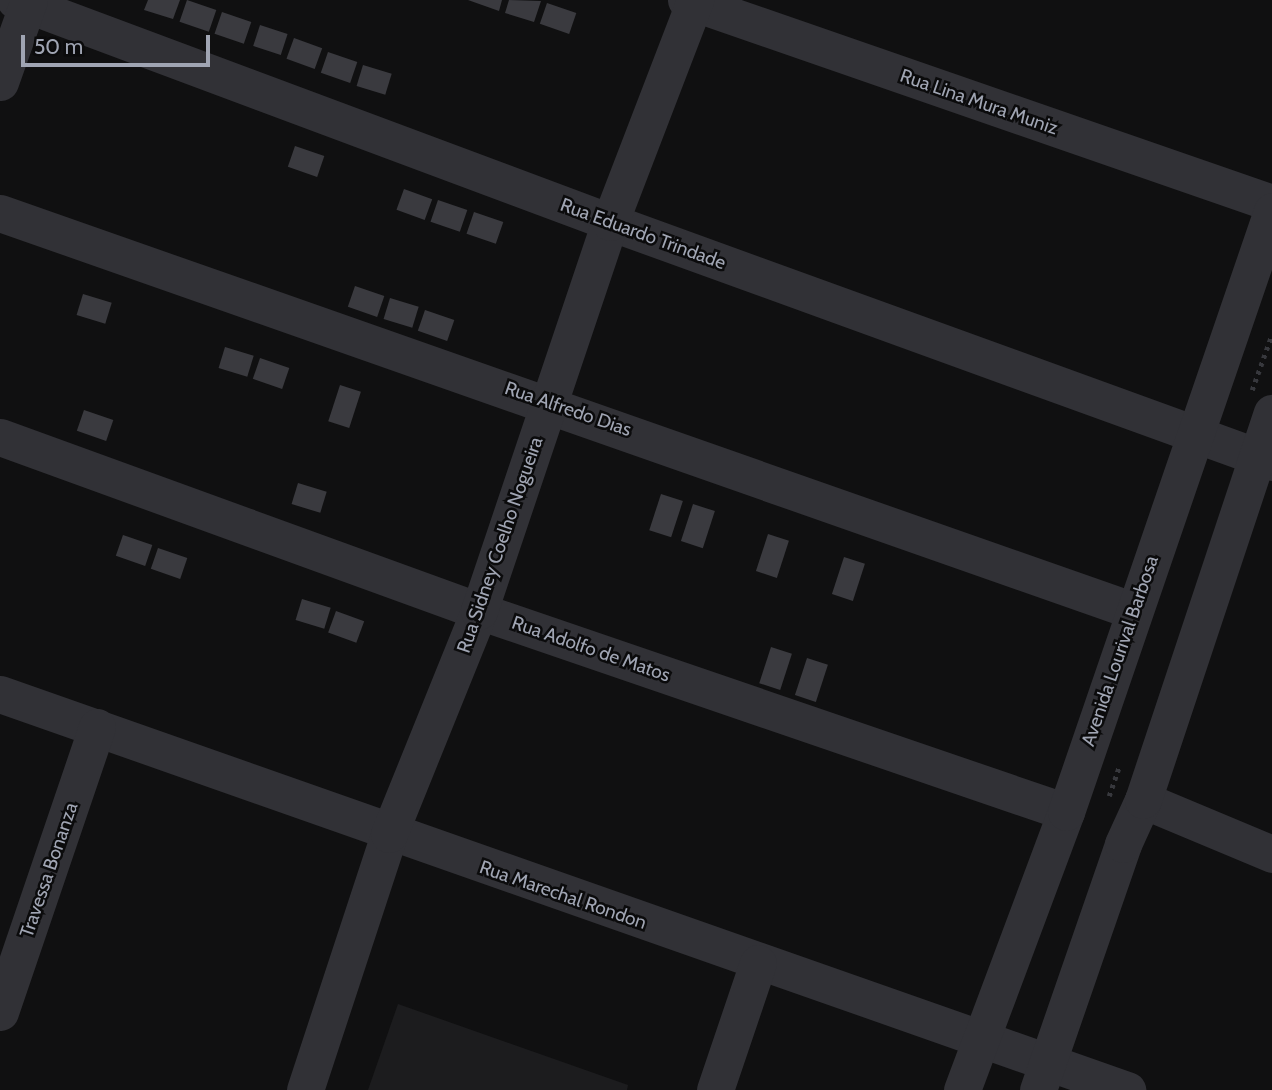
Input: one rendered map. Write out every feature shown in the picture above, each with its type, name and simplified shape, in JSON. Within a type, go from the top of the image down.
[{"type":"street","name":"Rua Eduardo Trindade","points":[[24,1],[610,222],[1265,459]]},
{"type":"street","points":[[0,82],[24,1]]},
{"type":"street","name":"Rua Lina Mura Muniz","points":[[692,1],[1272,203]]},
{"type":"street","name":"Rua Sidney Coelho Nogueira","points":[[305,1090],[389,834],[480,611],[610,222],[692,1]]},
{"type":"street","name":"Avenida Lourival Barbosa","points":[[962,1090],[1066,812],[1272,211]]},
{"type":"street","name":"Rua Alfredo Dias","points":[[0,213],[549,402],[1133,611]]},
{"type":"street","points":[[1043,1076],[1123,844],[1143,800],[1265,459],[1272,413]]},
{"type":"street","name":"Rua Adolfo de Matos","points":[[0,437],[480,611],[1066,812]]},
{"type":"street","name":"Rua Marechal Rondon","points":[[0,694],[389,834],[979,1040],[1043,1076],[1127,1090]]},
{"type":"street","name":"Travessa Bonanza","points":[[0,1012],[97,727]]},
{"type":"street","points":[[1143,800],[1272,854]]},
{"type":"street","points":[[715,1090],[758,962]]},
{"type":"shaded area","points":[[398,1004],[628,1085],[627,1090],[368,1090]]},
{"type":"building","points":[[148,0],[180,0],[173,19],[144,10]]},
{"type":"building","points":[[187,0],[216,10],[209,32],[180,22]]},
{"type":"building","points":[[468,0],[502,0],[499,11]]},
{"type":"building","points":[[509,0],[541,1],[534,22],[505,13]]},
{"type":"building","points":[[547,3],[576,13],[569,34],[540,24]]},
{"type":"building","points":[[222,12],[251,22],[244,44],[215,34]]},
{"type":"building","points":[[260,25],[288,34],[281,55],[253,46]]},
{"type":"building","points":[[294,38],[322,48],[315,69],[286,59]]},
{"type":"building","points":[[328,52],[357,62],[350,83],[321,73]]},
{"type":"building","points":[[363,65],[392,74],[385,95],[357,86]]},
{"type":"building","points":[[295,146],[324,156],[317,177],[288,167]]},
{"type":"building","points":[[404,189],[432,199],[425,220],[396,210]]},
{"type":"building","points":[[438,200],[467,210],[460,232],[431,222]]},
{"type":"building","points":[[474,212],[503,222],[496,244],[467,234]]},
{"type":"building","points":[[355,286],[384,296],[377,317],[348,307]]},
{"type":"building","points":[[83,294],[112,303],[105,324],[77,315]]},
{"type":"building","points":[[390,298],[419,307],[412,328],[384,319]]},
{"type":"building","points":[[425,310],[454,320],[447,341],[418,331]]},
{"type":"building","points":[[225,347],[254,356],[247,377],[219,368]]},
{"type":"building","points":[[260,358],[289,368],[282,389],[253,379]]},
{"type":"building","points":[[340,385],[361,392],[349,428],[328,421]]},
{"type":"building","points":[[84,410],[113,420],[106,441],[77,431]]},
{"type":"building","points":[[298,483],[327,492],[320,513],[292,504]]},
{"type":"building","points":[[661,494],[683,501],[671,537],[649,530]]},
{"type":"building","points":[[693,504],[715,511],[703,548],[681,541]]},
{"type":"building","points":[[768,534],[789,541],[777,578],[756,571]]},
{"type":"building","points":[[123,535],[152,545],[145,566],[116,556]]},
{"type":"building","points":[[158,548],[187,558],[180,579],[151,569]]},
{"type":"building","points":[[844,557],[865,564],[853,601],[832,594]]},
{"type":"building","points":[[302,599],[331,608],[324,629],[296,620]]},
{"type":"building","points":[[336,611],[364,621],[356,643],[328,633]]},
{"type":"building","points":[[771,647],[792,654],[780,690],[759,683]]},
{"type":"building","points":[[807,658],[828,665],[816,702],[795,695]]}]
